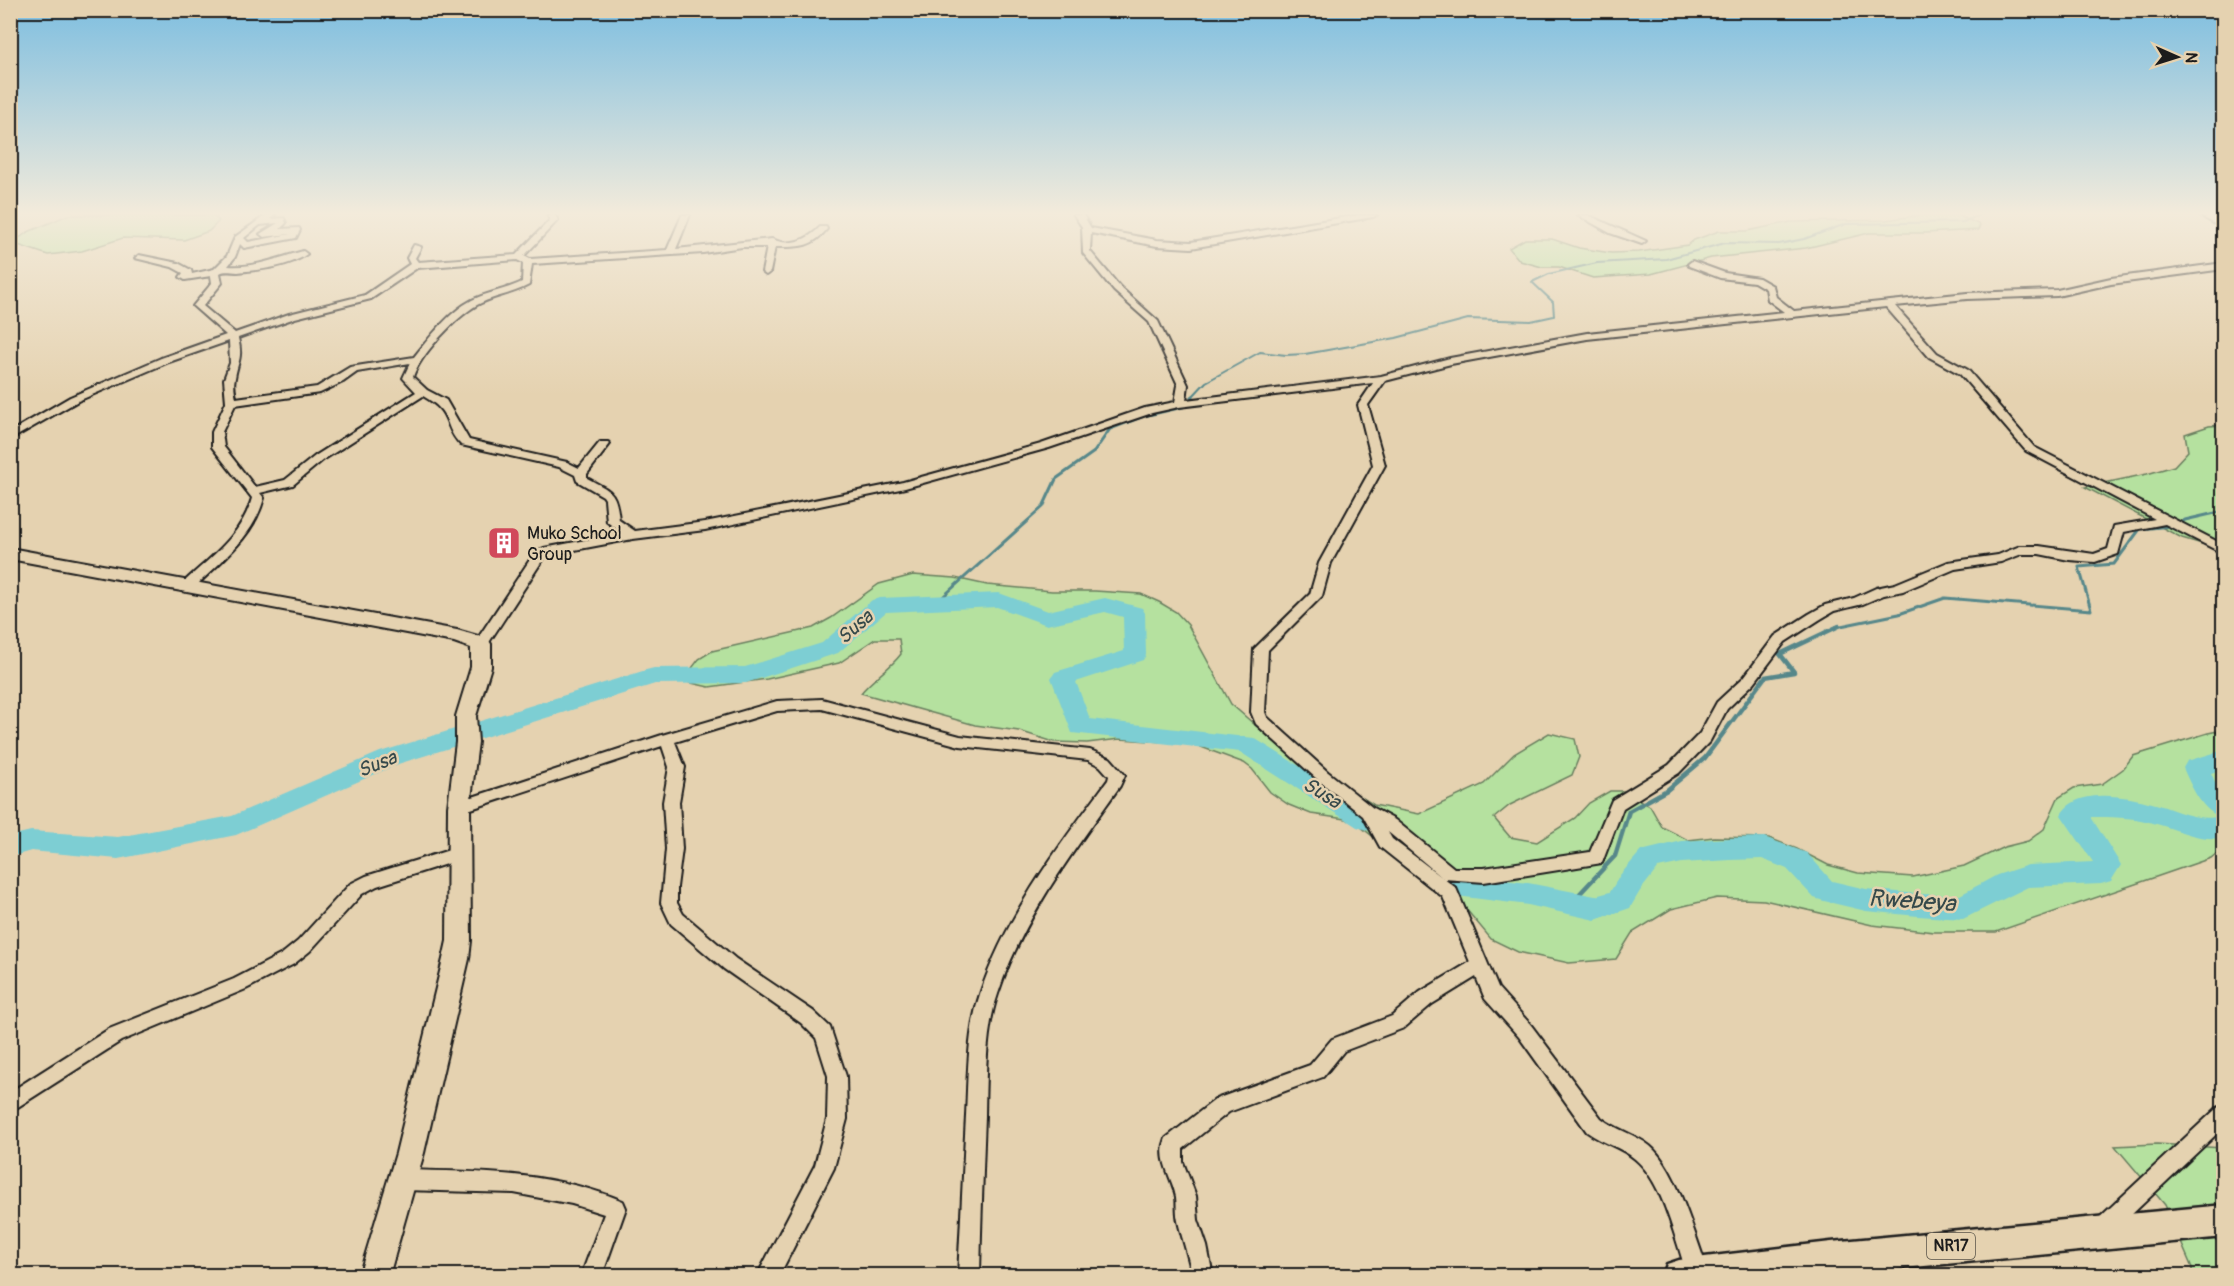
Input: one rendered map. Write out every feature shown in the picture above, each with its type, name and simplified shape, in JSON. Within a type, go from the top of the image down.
[{"type":"main road","points":[[10,553],[190,584],[457,636],[481,644],[481,667],[466,716],[459,807],[459,941],[456,959],[403,1180],[374,1275]]},
{"type":"main road","name":"NR17","points":[[1688,1274],[1740,1272],[2101,1231],[2223,1221]]},
{"type":"street","points":[[187,275],[186,277],[204,275]]},
{"type":"street","points":[[190,584],[245,530],[256,509],[258,498],[218,447],[217,432],[231,402],[230,379],[236,363],[236,350],[233,336],[198,306],[217,283],[217,275]]},
{"type":"street","points":[[10,437],[59,406],[97,388],[165,360],[292,316],[333,308],[368,297],[377,293],[398,275]]},
{"type":"street","points":[[525,275],[526,284],[470,305],[448,324],[407,375],[423,392],[442,402],[453,418],[460,438],[465,443],[563,464],[581,474],[584,483],[607,494],[611,499],[613,522],[633,535]]},
{"type":"street","points":[[1106,275],[1117,289],[1146,314],[1160,334],[1183,385],[1185,404]]},
{"type":"street","points":[[1720,275],[1756,280],[1770,288],[1771,298],[1792,314]]},
{"type":"street","points":[[481,644],[542,553],[633,535],[705,526],[905,484],[1034,450],[1149,410],[1382,379],[1450,361],[1587,336],[1890,306],[1967,296],[2057,293],[2111,281],[2156,275]]},
{"type":"street","points":[[1890,306],[1933,355],[1964,372],[2026,446],[2223,550]]},
{"type":"street","points":[[231,402],[320,390],[354,369],[418,359]]},
{"type":"street","points":[[1382,379],[1363,405],[1379,465],[1325,562],[1316,596],[1261,649],[1258,712],[1261,720],[1372,819],[1386,843],[1450,893],[1491,993],[1525,1031],[1594,1125],[1603,1133],[1641,1152],[1657,1167],[1688,1274]]},
{"type":"street","points":[[253,491],[289,483],[319,458],[423,392]]},
{"type":"street","points":[[581,474],[604,444]]},
{"type":"street","points":[[1372,819],[1389,824],[1450,874],[1484,875],[1596,858],[1617,804],[1674,769],[1705,737],[1722,706],[1749,680],[1780,639],[1814,616],[1830,608],[1858,601],[1881,591],[1898,588],[1952,565],[2001,558],[2020,550],[2039,550],[2095,558],[2114,551],[2118,529],[2168,520]]},
{"type":"street","points":[[459,807],[666,739],[777,706],[822,704],[960,741],[1090,755],[1105,762],[1117,775],[1115,782],[1056,863],[1013,938],[988,993],[981,1028],[976,1075],[969,1275]]},
{"type":"street","points":[[666,739],[677,767],[671,802],[674,849],[669,887],[669,903],[677,919],[730,964],[807,1017],[824,1034],[837,1076],[837,1119],[824,1168],[766,1275]]},
{"type":"street","points":[[10,1103],[115,1035],[240,984],[288,959],[304,946],[356,889],[372,881],[459,853]]},
{"type":"street","points":[[1203,1275],[1188,1220],[1186,1196],[1173,1162],[1173,1145],[1223,1105],[1316,1071],[1338,1045],[1398,1022],[1426,998],[1479,966]]},
{"type":"street","points":[[2101,1231],[2223,1114]]},
{"type":"street","points":[[403,1180],[514,1183],[572,1194],[616,1208],[591,1275]]},
{"type":"green space","points":[[1584,275],[1636,275],[1593,278]]},
{"type":"green space","points":[[2223,425],[2223,542],[2202,544],[2182,538],[2085,487],[2174,466],[2188,451],[2185,434],[2209,426]]},
{"type":"green space","points":[[913,575],[955,578],[987,585],[1052,591],[1141,594],[1159,602],[1176,612],[1188,625],[1231,704],[1278,745],[1374,805],[1419,814],[1484,784],[1514,754],[1549,733],[1575,739],[1579,757],[1572,775],[1510,805],[1494,818],[1510,837],[1537,842],[1575,818],[1589,803],[1610,791],[1624,791],[1650,806],[1662,827],[1688,840],[1714,837],[1769,838],[1828,865],[1858,873],[1913,877],[1964,866],[2004,847],[2028,841],[2044,829],[2058,798],[2074,788],[2102,784],[2123,769],[2133,756],[2223,730],[2223,848],[2211,858],[1996,932],[1934,932],[1872,925],[1764,900],[1717,898],[1671,909],[1632,933],[1616,959],[1569,963],[1518,952],[1491,939],[1466,909],[1356,823],[1311,814],[1289,805],[1270,792],[1252,769],[1244,763],[1193,744],[1120,739],[1087,743],[1054,742],[1019,731],[975,725],[861,693],[901,654],[899,639],[875,639],[839,663],[767,679],[709,687],[682,681],[699,659],[712,651],[813,628],[879,584]]},
{"type":"green space","points":[[2157,1144],[2223,1148],[2223,1275],[2192,1275],[2192,1268],[2165,1205],[2115,1146]]},
{"type":"waterway","points":[[1192,397],[1206,382],[1260,352],[1286,355],[1305,354],[1396,338],[1468,319],[1531,321],[1554,316],[1553,302],[1532,282],[1547,275]]},
{"type":"waterway","points":[[937,602],[1043,507],[1056,479],[1094,452],[1110,429],[1144,416],[1183,407],[1193,396]]},
{"type":"waterway","points":[[2178,524],[2185,520],[2224,511]]},
{"type":"waterway","points":[[1838,627],[1899,614],[1945,598],[2091,610],[2079,567],[2114,564],[2140,529],[2171,526]]},
{"type":"waterway","name":"Susa","points":[[10,847],[31,841],[118,848],[236,825],[389,758],[654,676],[746,675],[830,648],[880,605],[999,600],[1047,618],[1105,605],[1134,613],[1135,655],[1063,678],[1081,727],[1245,744],[1366,820],[1382,824],[1411,858],[1449,884],[1528,894],[1595,908],[1620,900],[1630,883],[1650,859],[1682,852],[1764,848],[1797,861],[1824,890],[1866,900],[1963,907],[2007,883],[2028,876],[2101,873],[2108,865],[2074,815],[2087,807],[2118,807],[2149,812],[2201,828],[2222,828],[2224,825]]},
{"type":"waterway","points":[[1571,903],[1615,856],[1629,811],[1667,790],[1705,758],[1765,677],[1794,672],[1780,654],[1838,627]]},
{"type":"waterway","name":"Rwebeya","points":[[2224,759],[2196,768],[2206,790],[2224,808]]},
{"type":"place","name":"Muko School Group","points":[[504,543]]}]
